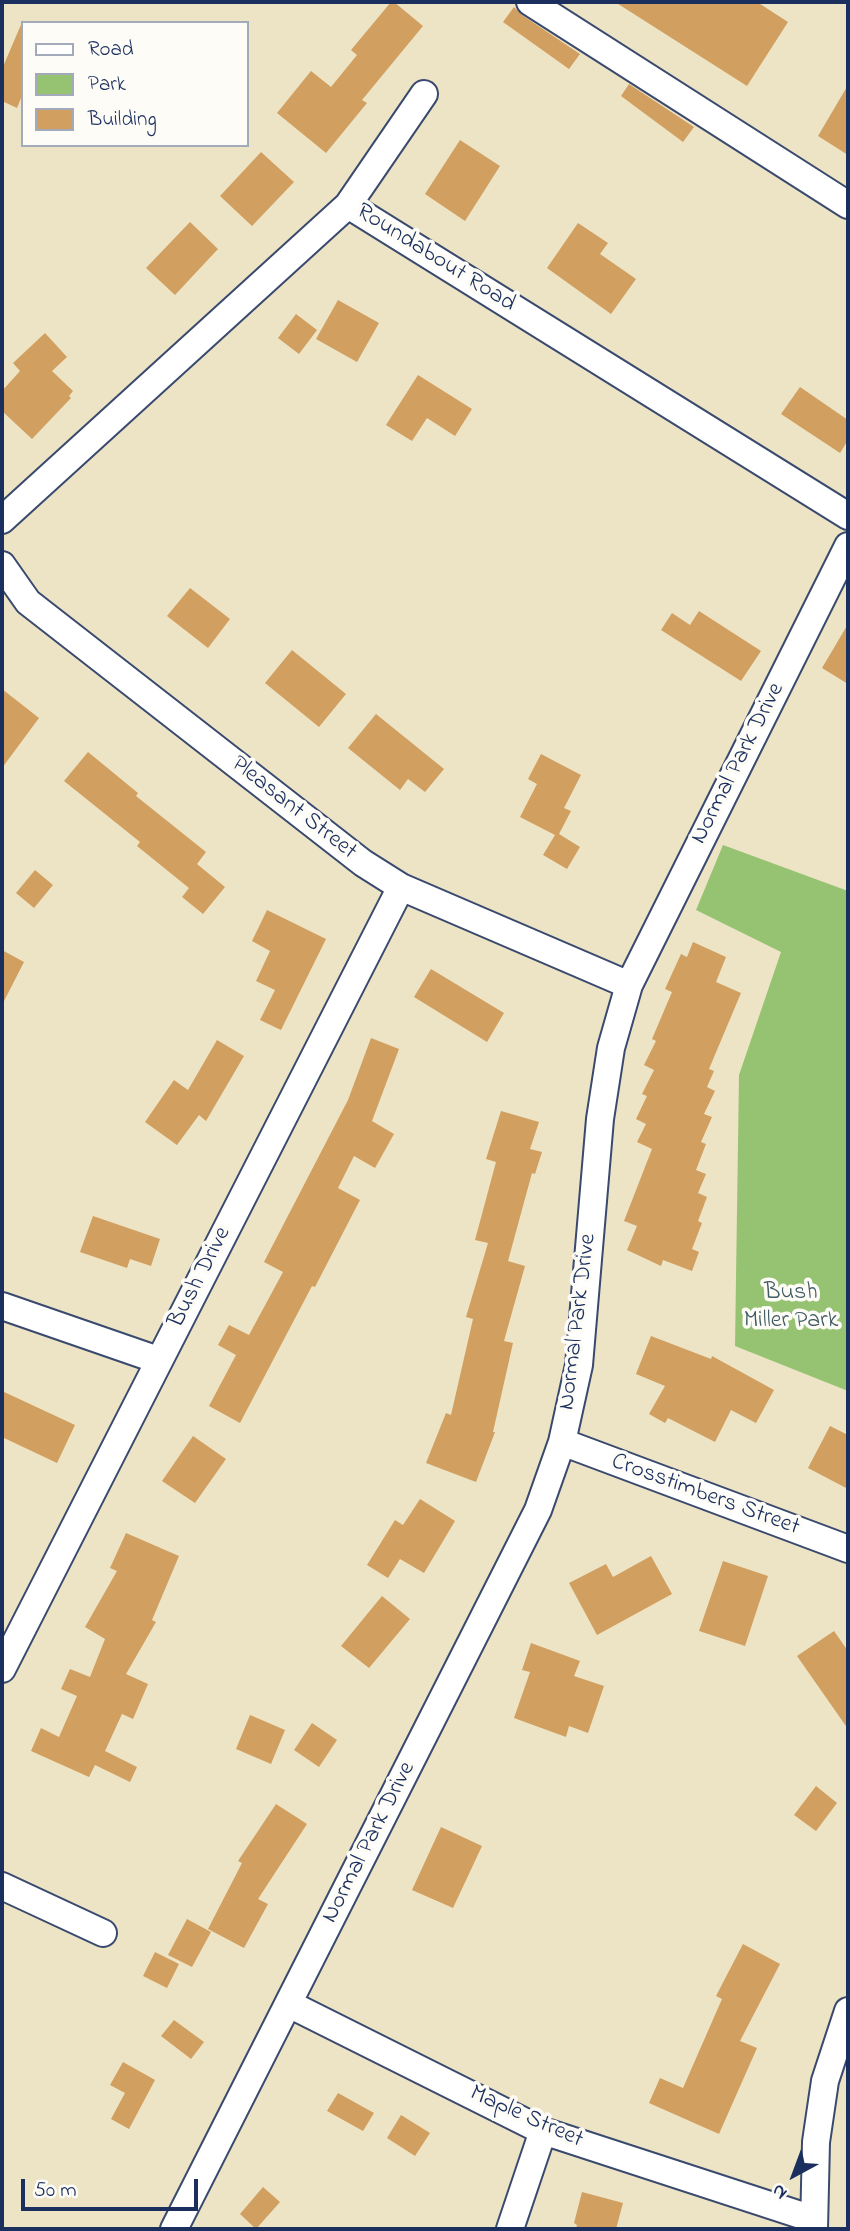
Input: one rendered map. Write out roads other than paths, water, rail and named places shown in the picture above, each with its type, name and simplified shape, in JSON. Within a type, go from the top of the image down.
[{"type":"street","points":[[530,2],[848,205]]},
{"type":"street","points":[[348,205],[424,94]]},
{"type":"street","name":"Roundabout Road","points":[[2,520],[348,205],[848,516]]},
{"type":"street","name":"Normal Park Drive","points":[[174,2229],[538,1510],[562,1442],[579,1365],[600,1119],[611,1048],[629,985],[848,546]]},
{"type":"street","name":"Pleasant Street","points":[[2,565],[28,602],[363,863],[401,887],[629,985]]},
{"type":"street","name":"Bush Drive","points":[[2,1669],[401,887]]},
{"type":"street","points":[[2,1306],[158,1360]]},
{"type":"street","name":"Crosstimbers Street","points":[[562,1442],[848,1549]]},
{"type":"street","points":[[2,1886],[103,1933]]},
{"type":"street","name":"Maple Street","points":[[289,2004],[543,2131],[813,2224]]},
{"type":"street","points":[[813,2224],[816,2142],[825,2081],[848,2011]]},
{"type":"street","points":[[510,2229],[543,2131]]},
{"type":"park label","name":"Bush Miller Park","points":[[791,1308]]}]
